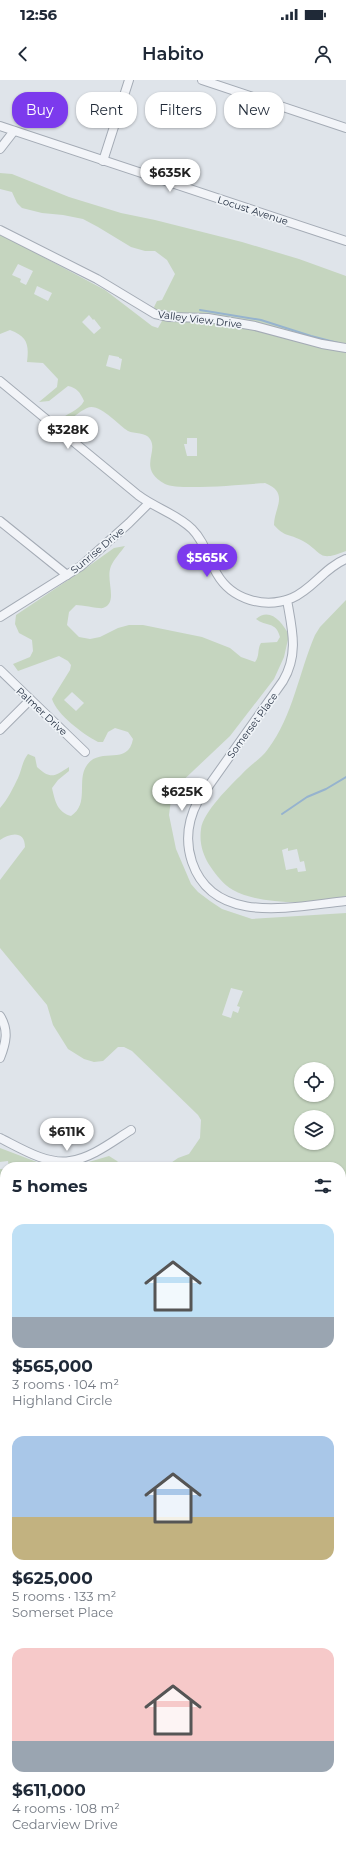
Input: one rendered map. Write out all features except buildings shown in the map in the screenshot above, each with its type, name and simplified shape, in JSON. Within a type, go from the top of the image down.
[{"type":"street","points":[[103,161],[129,80]]},
{"type":"street","points":[[202,80],[346,128]]},
{"type":"street","name":"Locust Avenue","points":[[0,126],[346,241]]},
{"type":"street","points":[[0,149],[14,131]]},
{"type":"street","name":"Valley View Drive","points":[[0,230],[97,279],[155,314],[169,317],[208,318],[255,326],[322,344],[346,348]]},
{"type":"street","points":[[0,381],[149,503],[175,516],[195,532],[217,574],[233,592],[256,602],[287,600],[301,593],[328,570],[346,559]]},
{"type":"street","name":"Sunrise Drive","points":[[0,617],[67,576],[88,560],[149,503]]},
{"type":"street","points":[[0,521],[67,576]]},
{"type":"street","name":"Somerset Place","points":[[287,600],[294,641],[289,671],[193,810],[188,827],[189,852],[198,875],[207,887],[226,901],[238,905],[257,909],[346,901]]},
{"type":"street","name":"Palmer Drive","points":[[0,670],[85,752]]},
{"type":"street","points":[[0,730],[30,700]]},
{"type":"street","points":[[0,1016],[4,1024],[6,1036],[0,1058]]},
{"type":"street","points":[[0,1138],[44,1158],[67,1162],[88,1155],[131,1130]]},
{"type":"green space","points":[[0,173],[12,174],[69,197],[121,213],[242,242],[299,259],[346,276],[346,551],[325,556],[308,544],[278,529],[274,525],[279,496],[273,487],[265,483],[198,487],[173,486],[165,484],[157,478],[150,467],[152,444],[146,435],[128,431],[103,411],[92,407],[78,413],[65,423],[58,422],[79,407],[84,401],[78,391],[68,386],[49,401],[39,402],[57,387],[58,379],[43,363],[27,362],[27,346],[26,342],[21,336],[10,330],[0,334],[0,234],[105,290],[152,326],[158,328],[162,321],[154,307],[157,301],[162,300],[175,274],[167,260],[155,251],[145,251],[131,247],[83,219],[42,213],[22,208],[17,203],[12,192],[0,189]],"holes":[[[18,264],[33,271],[26,285],[20,282],[21,279],[12,275]],[[37,286],[52,293],[48,301],[34,294]],[[89,315],[101,328],[94,334],[82,322]],[[109,355],[122,359],[120,370],[106,366]],[[187,438],[197,438],[197,456],[187,456],[184,444],[187,444]]]},
{"type":"green space","points":[[125,546],[111,566],[109,578],[111,596],[108,605],[101,608],[76,605],[69,612],[67,625],[79,637],[90,639],[100,637],[118,628],[129,625],[143,625],[202,637],[230,648],[241,657],[255,662],[261,643],[277,642],[280,637],[273,626],[256,619],[261,616],[271,615],[283,625],[289,635],[284,657],[274,679],[230,736],[175,788],[171,800],[169,815],[176,849],[191,884],[198,892],[222,909],[252,919],[346,913],[346,1162],[172,1162],[189,1154],[200,1138],[201,1120],[198,1115],[132,1051],[124,1047],[118,1047],[103,1061],[94,1062],[84,1059],[68,1049],[53,1025],[47,1005],[0,948],[0,880],[25,847],[20,835],[16,834],[8,836],[0,840],[0,808],[14,786],[26,757],[28,754],[35,757],[37,767],[46,774],[50,775],[60,773],[69,767],[69,771],[58,780],[52,788],[57,805],[63,812],[71,816],[77,811],[82,799],[84,771],[87,765],[99,757],[120,755],[126,752],[133,739],[128,732],[115,728],[108,732],[103,742],[98,742],[78,729],[59,711],[52,699],[70,670],[71,665],[68,661],[59,656],[18,671],[13,664],[30,657],[33,651],[32,640],[19,633],[15,624],[16,615],[114,548]],"holes":[[[72,692],[84,703],[76,711],[64,700]],[[231,988],[243,991],[237,1006],[240,1007],[238,1013],[233,1011],[231,1018],[222,1015]]]},
{"type":"green space","points":[[346,600],[346,896],[334,899],[305,902],[258,899],[233,890],[218,876],[205,858],[201,844],[201,829],[203,822],[212,807],[231,785],[265,753],[277,736],[290,708],[309,649],[320,627]],"holes":[[[288,848],[288,851],[297,849],[300,862],[304,861],[306,871],[298,872],[297,868],[286,870],[282,850]]]},
{"type":"green space","points":[[0,1148],[37,1162],[8,1161],[0,1162]]},
{"type":"green space","points":[[109,1156],[118,1162],[89,1162]]},
{"type":"waterway","points":[[200,310],[261,320],[338,343]]},
{"type":"waterway","points":[[282,814],[307,797],[326,789],[346,777]]}]
